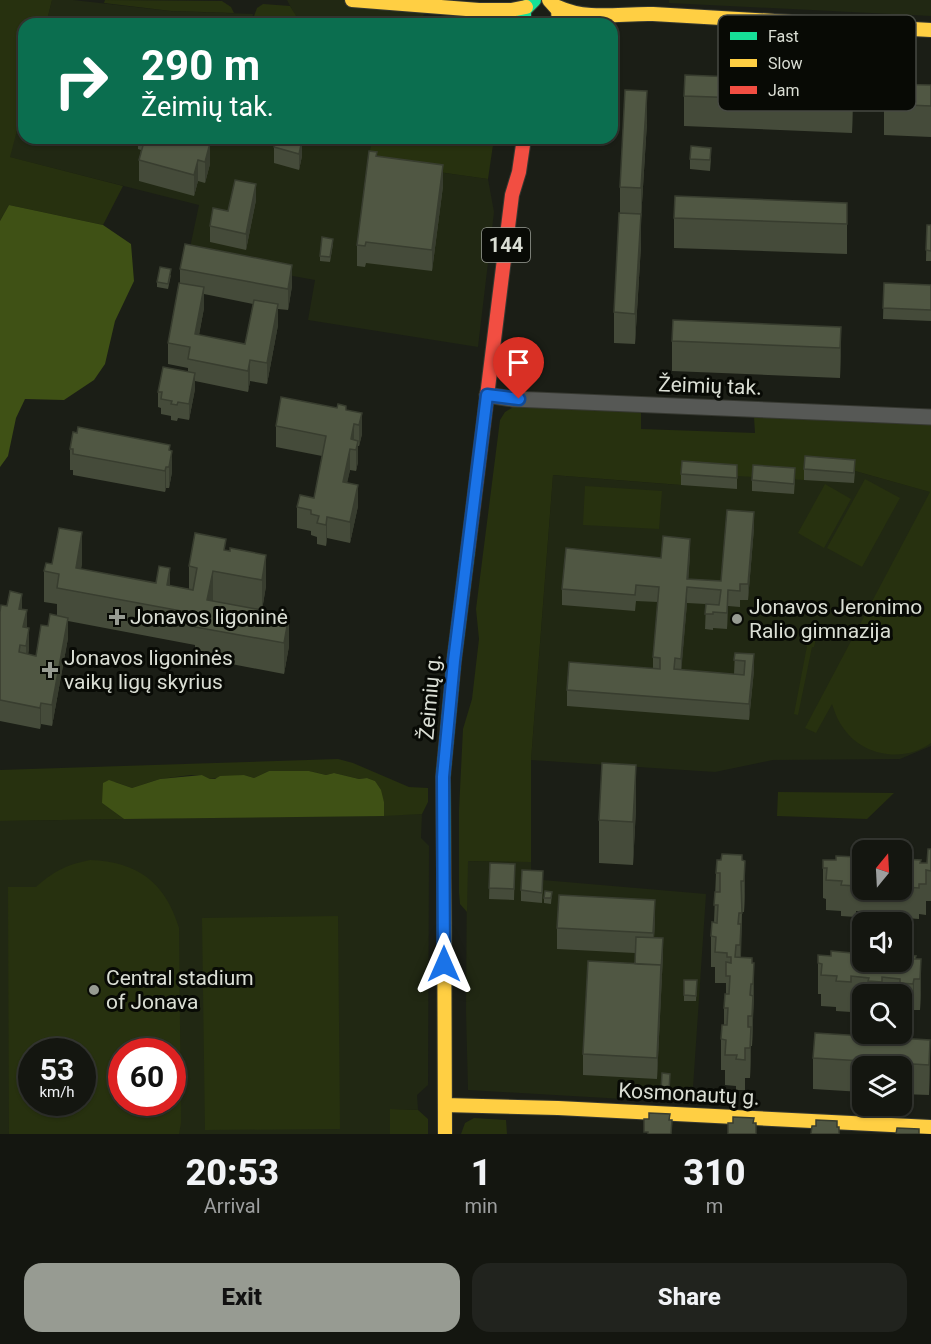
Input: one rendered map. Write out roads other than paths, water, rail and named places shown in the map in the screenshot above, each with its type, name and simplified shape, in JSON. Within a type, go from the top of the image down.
[{"type":"main road","points":[[352,0],[479,10],[511,10],[531,2]]},
{"type":"main road","points":[[523,18],[531,2]]},
{"type":"main road","points":[[556,2],[570,13],[585,18]]},
{"type":"main road","points":[[556,2],[560,18]]},
{"type":"main road","points":[[393,4],[456,18]]},
{"type":"main road","points":[[618,19],[678,17],[718,19]]},
{"type":"main road","points":[[916,29],[931,30]]},
{"type":"main road","name":"Žeimių g.","points":[[512,195],[510,171],[514,144]]},
{"type":"main road","name":"Žeimių g.","points":[[445,1134],[443,777],[455,649],[512,195],[519,172],[523,144]]},
{"type":"main road","name":"Kosmonautų g.","points":[[445,1105],[558,1108],[931,1127]]},
{"type":"street","name":"Žeimių tak.","points":[[487,395],[513,399],[931,417]]},
{"type":"place","name":"Jonavos ligoninė","points":[[117,617]]},
{"type":"place","name":"Jonavos Jeronimo Ralio gimnazija","points":[[737,619]]},
{"type":"place","name":"Jonavos ligoninės vaikų ligų skyrius","points":[[50,670]]},
{"type":"place","name":"Central stadium of Jonava","points":[[94,990]]}]
